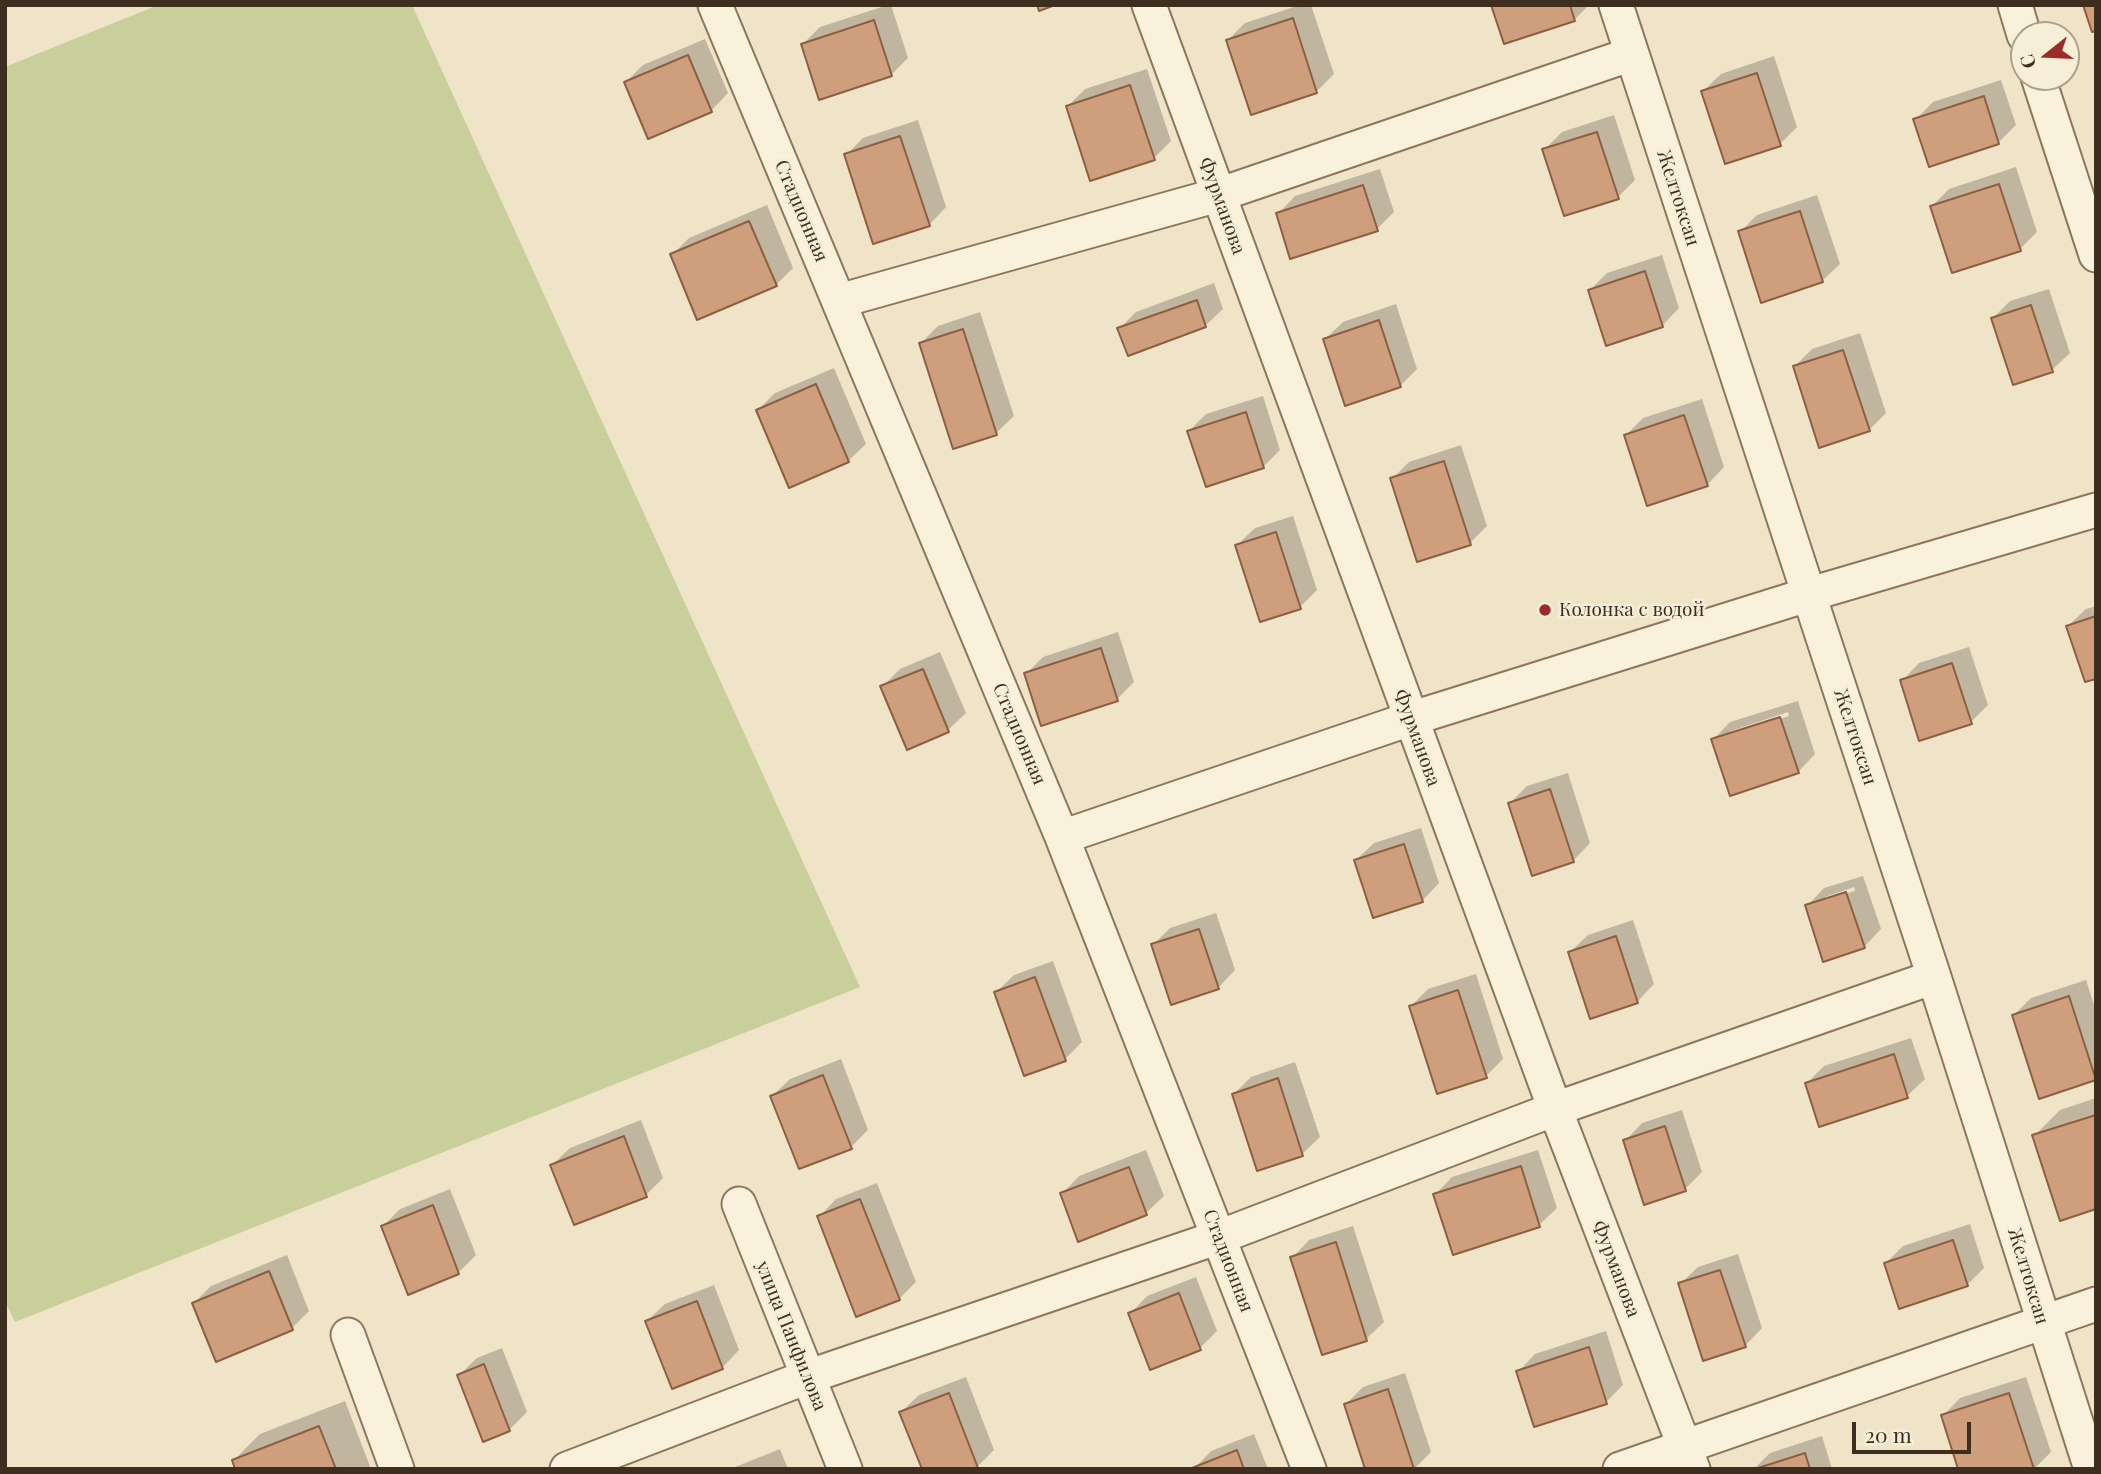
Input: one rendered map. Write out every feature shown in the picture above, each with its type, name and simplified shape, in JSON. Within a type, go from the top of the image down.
[{"type":"street","name":"Стадионная","points":[[715,5],[1062,837],[1310,1469]]},
{"type":"street","name":"Фурманова","points":[[1149,5],[1555,1109],[1689,1457]]},
{"type":"street","name":"Желтоксан","points":[[1616,5],[1934,977],[2091,1469]]},
{"type":"street","points":[[839,301],[1218,195],[1632,54]]},
{"type":"street","points":[[2043,91],[2096,255]]},
{"type":"street","points":[[1062,837],[1410,719],[1807,595],[2096,510]]},
{"type":"street","points":[[566,1469],[807,1377],[1219,1237],[1555,1109],[1934,977]]},
{"type":"street","name":"улица Панфилова","points":[[739,1204],[845,1469]]},
{"type":"street","points":[[1620,1469],[1689,1457],[2042,1321],[2096,1304]]},
{"type":"street","points":[[348,1335],[397,1469]]},
{"type":"green space","points":[[158,5],[412,5],[860,987],[15,1322],[5,1301],[5,67]]},
{"type":"building","points":[[1037,5],[1055,5],[1039,11]]},
{"type":"building","points":[[1491,5],[1570,5],[1575,21],[1504,44]]},
{"type":"building","points":[[2083,5],[2096,5],[2096,31],[2092,32]]},
{"type":"building","points":[[1293,18],[1317,93],[1251,115],[1226,40]]},
{"type":"building","points":[[874,20],[892,76],[819,100],[801,44]]},
{"type":"building","points":[[688,55],[712,112],[648,139],[624,82]]},
{"type":"building","points":[[1757,73],[1781,146],[1725,164],[1701,91]]},
{"type":"building","points":[[1130,85],[1155,160],[1090,181],[1066,106]]},
{"type":"building","points":[[1984,96],[1999,144],[1929,167],[1913,119]]},
{"type":"building","points":[[1597,132],[1619,199],[1564,216],[1542,149]]},
{"type":"building","points":[[900,136],[930,226],[873,244],[844,154]]},
{"type":"building","points":[[1999,184],[2021,251],[1952,273],[1930,206]]},
{"type":"building","points":[[1363,185],[1378,231],[1290,259],[1276,213]]},
{"type":"building","points":[[1800,211],[1823,282],[1761,303],[1738,231]]},
{"type":"building","points":[[749,221],[777,286],[697,320],[670,254]]},
{"type":"building","points":[[1645,271],[1663,327],[1606,346],[1588,290]]},
{"type":"building","points":[[1197,300],[1206,327],[1128,356],[1117,328]]},
{"type":"building","points":[[2031,305],[2053,372],[2013,385],[1991,318]]},
{"type":"building","points":[[1379,320],[1401,387],[1345,406],[1323,339]]},
{"type":"building","points":[[963,329],[997,435],[953,449],[919,343]]},
{"type":"building","points":[[1843,350],[1870,431],[1819,448],[1793,366]]},
{"type":"building","points":[[816,384],[849,462],[789,488],[756,410]]},
{"type":"building","points":[[1246,412],[1264,468],[1206,487],[1187,431]]},
{"type":"building","points":[[1684,415],[1708,486],[1647,506],[1624,435]]},
{"type":"building","points":[[1444,461],[1471,545],[1417,562],[1390,478]]},
{"type":"building","points":[[1276,532],[1301,609],[1260,622],[1235,545]]},
{"type":"building","points":[[2096,616],[2096,679],[2085,682],[2066,626]]},
{"type":"building","points":[[1101,648],[1118,701],[1041,726],[1024,673]]},
{"type":"building","points":[[1952,663],[1972,724],[1919,741],[1900,680]]},
{"type":"building","points":[[923,669],[949,732],[907,750],[880,686]]},
{"type":"building","points":[[1780,717],[1799,773],[1730,796],[1711,739]]},
{"type":"building","points":[[1550,789],[1574,862],[1532,876],[1508,803]]},
{"type":"building","points":[[1404,844],[1423,902],[1373,918],[1354,860]]},
{"type":"building","points":[[1846,892],[1865,948],[1823,962],[1805,905]]},
{"type":"building","points":[[1199,929],[1219,989],[1171,1005],[1151,944]]},
{"type":"building","points":[[1616,936],[1638,1003],[1590,1019],[1568,952]]},
{"type":"building","points":[[1035,977],[1066,1061],[1024,1076],[994,992]]},
{"type":"building","points":[[1458,990],[1487,1078],[1437,1094],[1409,1006]]},
{"type":"building","points":[[2069,996],[2096,1080],[2039,1099],[2012,1015]]},
{"type":"building","points":[[1894,1054],[1908,1098],[1819,1127],[1805,1083]]},
{"type":"building","points":[[823,1075],[852,1149],[799,1169],[770,1096]]},
{"type":"building","points":[[1278,1078],[1303,1156],[1257,1171],[1232,1094]]},
{"type":"building","points":[[2096,1115],[2096,1209],[2060,1221],[2032,1135]]},
{"type":"building","points":[[1665,1126],[1686,1191],[1644,1205],[1623,1140]]},
{"type":"building","points":[[624,1136],[647,1197],[574,1225],[550,1165]]},
{"type":"building","points":[[1521,1166],[1540,1227],[1453,1255],[1433,1194]]},
{"type":"building","points":[[1129,1167],[1147,1215],[1078,1242],[1060,1193]]},
{"type":"building","points":[[860,1199],[900,1300],[856,1317],[817,1216]]},
{"type":"building","points":[[433,1205],[459,1274],[408,1295],[381,1226]]},
{"type":"building","points":[[1953,1240],[1968,1286],[1899,1309],[1884,1263]]},
{"type":"building","points":[[1336,1242],[1367,1341],[1322,1355],[1290,1257]]},
{"type":"building","points":[[1720,1270],[1746,1347],[1703,1361],[1678,1283]]},
{"type":"building","points":[[269,1271],[293,1330],[216,1362],[192,1303]]},
{"type":"building","points":[[1179,1293],[1201,1350],[1150,1370],[1128,1313]]},
{"type":"building","points":[[697,1301],[723,1369],[672,1389],[645,1321]]},
{"type":"building","points":[[1589,1347],[1607,1404],[1534,1427],[1516,1371]]},
{"type":"building","points":[[484,1364],[510,1431],[483,1442],[457,1375]]},
{"type":"building","points":[[1388,1389],[1414,1469],[1365,1469],[1344,1404]]},
{"type":"building","points":[[949,1393],[977,1469],[922,1469],[899,1412]]},
{"type":"building","points":[[2009,1393],[2034,1469],[1958,1469],[1941,1415]]},
{"type":"building","points":[[319,1426],[336,1469],[235,1469],[232,1460]]},
{"type":"building","points":[[1237,1450],[1244,1469],[1192,1469],[1192,1468]]},
{"type":"building","points":[[1805,1453],[1810,1469],[1755,1469]]},
{"type":"place","name":"Колонка с водой","points":[[1545,610]]}]
